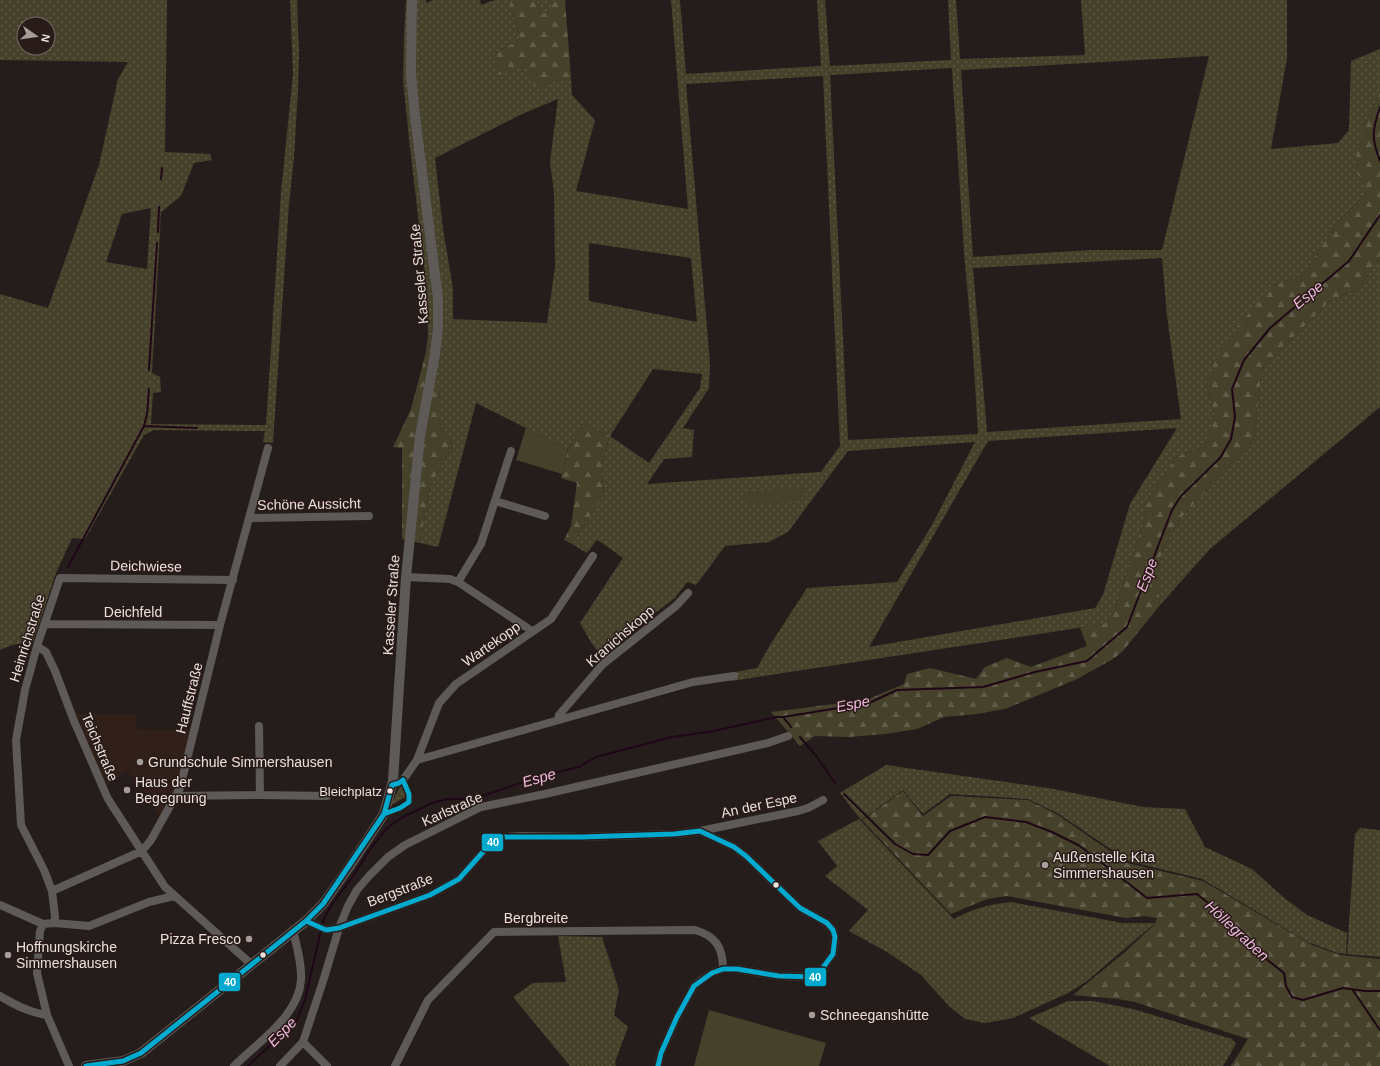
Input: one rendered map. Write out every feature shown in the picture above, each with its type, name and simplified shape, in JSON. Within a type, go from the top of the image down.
[{"type":"street","name":"Kasseler Straße","points":[[86,1066],[122,1061],[140,1053],[306,921],[322,904],[384,814],[392,784],[406,577],[420,436],[435,354],[438,327],[438,299],[411,73],[412,0]]},
{"type":"street","name":"Hauffstraße","points":[[142,852],[151,840],[180,788],[220,625],[268,448]]},
{"type":"street","points":[[458,582],[481,544],[511,451]]},
{"type":"street","points":[[495,501],[545,516]]},
{"type":"street","name":"Schöne Aussicht","points":[[250,518],[369,516]]},
{"type":"street","name":"Wartekopp","points":[[417,760],[439,703],[456,684],[551,619],[593,556]]},
{"type":"street","points":[[406,577],[450,580],[458,582],[532,631]]},
{"type":"street","name":"Deichwiese","points":[[60,578],[233,580]]},
{"type":"street","name":"Heinrichstraße","points":[[54,923],[55,917],[52,891],[44,870],[21,825],[16,740],[22,699],[37,646],[60,578]]},
{"type":"street","name":"Kranichskopp","points":[[558,720],[559,716],[603,664],[676,606],[688,593]]},
{"type":"street","name":"Deichfeld","points":[[45,624],[220,625]]},
{"type":"street","name":"Teichstraße","points":[[37,646],[46,652],[55,671],[74,721],[108,799],[142,852],[165,886],[174,896],[251,964]]},
{"type":"street","points":[[392,784],[399,783],[403,780],[417,760],[693,682],[734,676]]},
{"type":"street","points":[[259,726],[260,795]]},
{"type":"street","name":"Karlstraße","points":[[280,1066],[303,1042],[339,928],[348,906],[357,890],[388,857],[405,845],[481,807],[545,794],[768,743],[788,736]]},
{"type":"street","points":[[176,796],[327,796]]},
{"type":"street","name":"An der Espe","points":[[700,831],[798,811],[823,800]]},
{"type":"street","points":[[658,1066],[661,1053],[677,1017],[694,986],[703,979],[723,969],[737,969],[779,976],[816,977],[833,954],[835,937],[833,930],[827,923],[800,908],[746,856],[734,847],[700,831]]},
{"type":"street","name":"Bergstraße","points":[[306,921],[326,930],[339,928],[430,895],[459,879],[490,844],[504,837],[590,837],[674,834],[700,831]]},
{"type":"street","points":[[52,891],[142,852]]},
{"type":"street","points":[[0,906],[43,924],[54,923],[89,926],[149,902],[174,896]]},
{"type":"street","points":[[43,924],[40,931],[37,973],[47,1015],[69,1066]]},
{"type":"street","name":"Bergbreite","points":[[395,1066],[428,1000],[494,932],[695,930],[703,932],[712,938],[719,947],[723,956],[723,969]]},
{"type":"street","points":[[234,1066],[274,1029],[289,1012],[296,999],[301,981],[301,969],[293,931]]},
{"type":"street","points":[[0,996],[36,1014],[47,1015]]},
{"type":"street","points":[[303,1042],[327,1066]]},
{"type":"shaded area","name":"Grundschule Simmershausen","points":[[76,714],[136,714],[136,729],[193,730],[177,789],[160,816],[138,782],[136,783],[128,771],[106,785]]},
{"type":"green space","points":[[0,0],[167,0],[165,152],[210,154],[212,160],[194,163],[181,196],[161,212],[152,373],[160,377],[161,392],[153,393],[151,424],[266,425],[281,193],[293,74],[290,0],[297,0],[299,52],[298,90],[273,443],[263,442],[265,431],[154,430],[144,435],[85,539],[72,538],[56,573],[33,642],[12,645],[0,650],[0,294],[48,308],[99,165],[118,79],[128,62],[0,60]],"holes":[[[151,208],[147,269],[106,262],[122,214]]]},
{"type":"green space","points":[[406,0],[426,0],[426,3],[433,0],[480,0],[481,5],[495,0],[509,0],[520,39],[492,55],[526,67],[536,89],[547,83],[571,78],[572,95],[595,120],[576,191],[688,209],[671,0],[680,0],[686,74],[821,66],[817,0],[825,0],[830,66],[951,60],[948,0],[956,0],[960,59],[1085,55],[1081,0],[1287,0],[1287,58],[1271,149],[1338,143],[1349,130],[1351,61],[1380,49],[1380,92],[1372,111],[1363,125],[1367,193],[1338,222],[1302,276],[1272,285],[1206,383],[1215,416],[1205,447],[1176,457],[1146,503],[1145,518],[1113,614],[1104,624],[731,681],[730,673],[757,668],[807,588],[897,582],[932,525],[975,442],[848,451],[788,532],[769,542],[725,546],[696,585],[687,582],[675,598],[600,654],[592,644],[580,623],[623,558],[597,540],[587,553],[572,544],[604,495],[601,465],[610,436],[583,424],[568,449],[476,403],[438,547],[420,543],[430,487],[453,445],[437,417],[440,391],[425,383],[431,336],[428,335],[427,292],[403,80]],"holes":[[[1209,56],[1162,250],[1092,250],[973,257],[961,70]],[[952,68],[978,434],[848,440],[830,75]],[[823,76],[840,446],[821,472],[647,484],[664,459],[692,457],[694,430],[683,428],[709,388],[710,363],[686,84]],[[558,99],[550,162],[554,192],[555,267],[547,323],[453,319],[453,289],[443,229],[435,158],[522,114]],[[589,243],[691,258],[697,322],[589,301]],[[1162,258],[1167,316],[1181,419],[987,432],[973,268]],[[653,369],[702,374],[700,388],[649,463],[610,436]],[[1177,428],[1130,504],[1103,595],[1095,608],[869,647],[988,441]]]},
{"type":"green space","points":[[509,0],[536,0],[540,14],[551,12],[551,0],[565,0],[571,78],[547,83],[536,89],[526,67],[499,75],[492,55],[520,39]]},
{"type":"green space","points":[[536,0],[551,0],[551,12],[540,14]]},
{"type":"green space","points":[[1380,92],[1380,256],[1360,288],[1329,302],[1262,368],[1254,439],[1181,518],[1162,550],[1157,578],[1160,605],[1123,651],[1113,659],[1077,679],[1005,709],[944,717],[917,729],[885,734],[849,737],[815,736],[800,746],[771,712],[866,700],[904,684],[907,674],[930,668],[976,679],[985,667],[1007,658],[1031,667],[1087,646],[1080,628],[1104,624],[1113,614],[1145,518],[1146,503],[1176,457],[1205,447],[1215,416],[1206,383],[1221,348],[1272,285],[1302,276],[1338,222],[1367,193],[1354,166],[1363,125],[1372,111]]},
{"type":"green space","points":[[1380,256],[1380,407],[1210,549],[1160,605],[1157,578],[1162,550],[1181,518],[1254,439],[1262,368],[1329,302],[1360,288]]},
{"type":"green space","points":[[428,335],[431,336],[425,383],[440,391],[437,417],[453,445],[430,487],[420,543],[402,539],[402,448],[393,447],[411,409],[426,352]]},
{"type":"green space","points":[[583,424],[610,436],[601,465],[604,495],[572,544],[564,540],[571,526],[577,483],[561,478],[568,449]]},
{"type":"green space","points":[[526,428],[568,449],[562,474],[516,460]]},
{"type":"green space","points":[[810,488],[800,501],[744,504],[742,492]]},
{"type":"green space","points":[[886,765],[1048,788],[1143,807],[1185,809],[1205,847],[1252,869],[1283,897],[1307,915],[1347,933],[1346,954],[1337,953],[1308,942],[1202,879],[1128,861],[1059,814],[1028,799],[950,794],[923,814],[903,790],[861,820],[840,793]]},
{"type":"green space","points":[[402,783],[405,791],[405,797],[390,806]]},
{"type":"green space","points":[[903,791],[923,816],[951,796],[1028,800],[1058,815],[1127,863],[1203,881],[1312,945],[1340,955],[1380,959],[1380,1066],[1231,1066],[1248,1039],[1135,1002],[1073,995],[1125,952],[1155,924],[1157,918],[1144,916],[1126,918],[1007,896],[987,899],[951,914],[862,820]]},
{"type":"green space","points":[[859,819],[954,919],[967,912],[996,904],[1011,902],[1122,923],[1155,923],[1087,981],[1068,993],[1013,1018],[985,1023],[965,1019],[948,1005],[921,975],[887,952],[849,931],[868,910],[825,876],[837,866],[818,841]]},
{"type":"green space","points":[[1360,828],[1380,830],[1380,957],[1347,954],[1355,834]]},
{"type":"green space","points":[[558,936],[602,937],[619,990],[614,1015],[628,1027],[615,1062],[616,1066],[570,1066],[513,997],[533,983],[566,982]]},
{"type":"green space","points":[[1068,1001],[1093,1001],[1133,1009],[1232,1039],[1236,1044],[1223,1066],[1110,1066],[1029,1018]]},
{"type":"green space","points":[[709,1010],[826,1043],[819,1066],[694,1066]]},
{"type":"waterway","name":"Espe","points":[[1380,107],[1374,128],[1375,146],[1380,161]]},
{"type":"waterway","points":[[161,179],[162,168]]},
{"type":"waterway","points":[[158,232],[159,207]]},
{"type":"waterway","name":"Espe","points":[[322,926],[324,918],[331,906],[371,848],[387,828],[401,818],[432,803],[447,799],[465,799],[485,795],[538,777],[579,767],[596,757],[672,737],[714,731],[776,717],[869,703],[897,690],[983,687],[1035,672],[1087,661],[1127,627],[1172,510],[1181,496],[1220,458],[1231,439],[1235,417],[1232,389],[1244,360],[1270,328],[1349,261],[1380,215]]},
{"type":"waterway","points":[[149,370],[157,243]]},
{"type":"waterway","points":[[68,567],[144,426],[147,414],[149,389]]},
{"type":"waterway","points":[[144,426],[197,428]]},
{"type":"waterway","name":"Höllegraben","points":[[783,717],[791,727]]},
{"type":"waterway","name":"Höllegraben","points":[[800,737],[817,757],[835,783]]},
{"type":"waterway","name":"Höllegraben","points":[[844,794],[895,844],[913,854],[928,855],[950,831],[985,817],[1026,822],[1052,832],[1080,846],[1147,898],[1197,894],[1212,906],[1247,944],[1284,973],[1286,986],[1292,997],[1303,1000],[1343,988],[1365,991],[1380,991]]},
{"type":"waterway","name":"Espe","points":[[248,1066],[297,1020],[305,1000],[321,930]]},
{"type":"waterway","points":[[1352,989],[1380,1030]]},
{"type":"transit line","name":"40","points":[[403,780],[409,794],[409,802],[400,808],[384,814],[392,785],[403,780]]},
{"type":"transit line","name":"40","points":[[86,1066],[123,1061],[141,1053],[306,921],[323,904],[384,814]]},
{"type":"transit line","name":"40","points":[[306,921],[326,930],[339,928],[430,895],[459,879],[490,844],[504,837],[582,837],[674,834],[700,831],[734,847],[746,856],[800,908],[827,923],[833,930],[835,937],[833,954],[816,977],[779,976],[737,969],[723,969],[712,973],[694,986],[677,1017],[661,1053],[658,1066]]},
{"type":"place","name":"Grundschule Simmershausen","points":[[140,762]]},
{"type":"place","name":"Haus der Begegnung","points":[[127,790]]},
{"type":"place","name":"Bleichplatz","points":[[390,791]]},
{"type":"place","name":"Außenstelle Kita Simmershausen","points":[[1045,865]]},
{"type":"place","name":"Pizza Fresco","points":[[249,939]]},
{"type":"place","name":"Hoffnungskirche Simmershausen","points":[[8,955]]},
{"type":"place","name":"Schneeganshütte","points":[[812,1015]]}]
